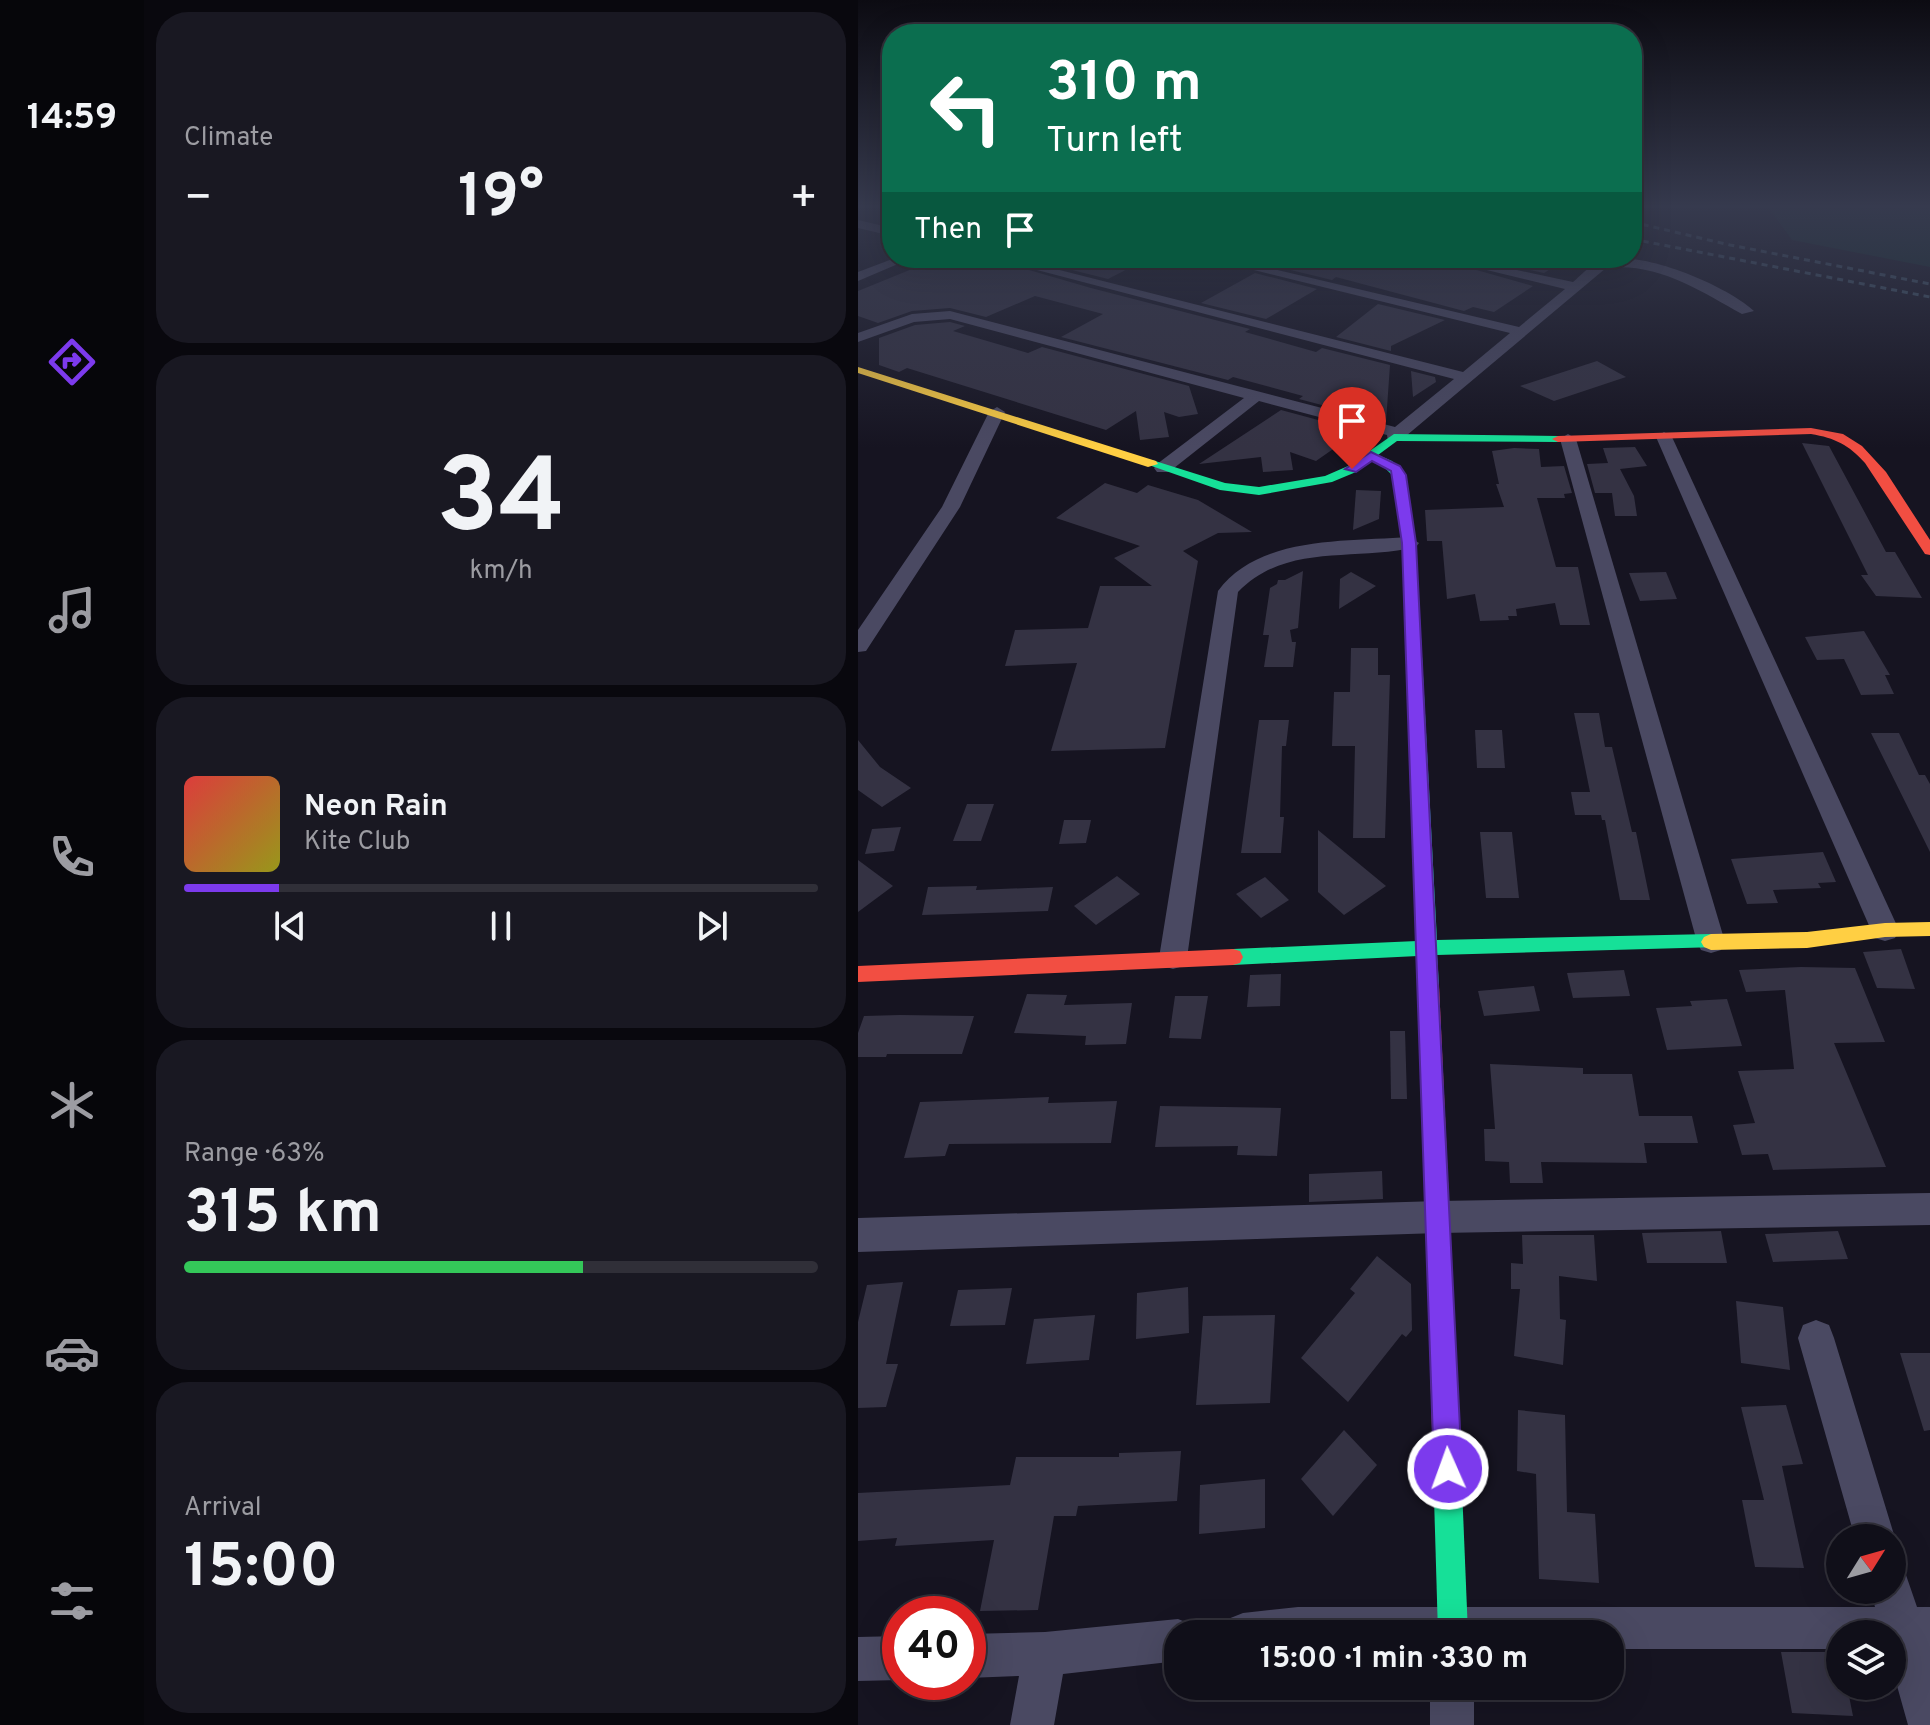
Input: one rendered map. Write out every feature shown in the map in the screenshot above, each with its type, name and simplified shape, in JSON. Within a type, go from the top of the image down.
[{"type":"street","points":[[1113,288],[1463,377]]},
{"type":"street","points":[[1335,288],[1523,332]]},
{"type":"street","points":[[858,370],[1224,487],[1259,491],[1328,479],[1371,456],[1574,288]]},
{"type":"street","points":[[1701,288],[1747,311]]},
{"type":"street","points":[[858,338],[912,318],[950,315],[1396,435],[1568,439],[1811,431],[1843,438],[1863,455],[1930,551]]},
{"type":"street","points":[[1163,468],[1255,397]]},
{"type":"street","points":[[858,646],[961,491],[997,412]]},
{"type":"street","points":[[1664,437],[1885,930]]},
{"type":"street","points":[[1568,439],[1711,942]]},
{"type":"street","points":[[1371,456],[1388,464],[1399,475],[1409,543],[1439,1217],[1453,1620]]},
{"type":"street","points":[[1173,958],[1228,591],[1239,576],[1260,564],[1282,557],[1409,543]]},
{"type":"street","points":[[858,974],[1428,948],[1807,940],[1885,930],[1930,929]]},
{"type":"street","points":[[858,1235],[1439,1217],[1930,1209]]},
{"type":"street","points":[[1816,1338],[1871,1524]]},
{"type":"street","points":[[1624,1625],[1908,1616],[1930,1724]]},
{"type":"street","points":[[986,1656],[1045,1654],[1164,1641]]},
{"type":"street","points":[[1032,1725],[1045,1654]]},
{"type":"street","points":[[858,1659],[882,1658]]},
{"type":"street","points":[[1452,1700],[1452,1725]]},
{"type":"building","points":[[867,288],[1089,288],[1250,329],[1245,332],[1316,352],[1322,348],[1390,365],[1386,422],[1299,399],[1303,396],[1233,377],[1228,380],[1061,337],[1103,314],[1035,296],[986,317],[950,308],[912,311],[878,323],[858,316],[858,291]]},
{"type":"building","points":[[1229,288],[1317,289],[1266,319],[1201,303]]},
{"type":"building","points":[[1376,288],[1531,288],[1494,312],[1473,307],[1464,311]]},
{"type":"building","points":[[1378,304],[1445,320],[1391,346],[1391,351],[1336,337]]},
{"type":"building","points":[[950,322],[965,326],[953,331],[1028,353],[1042,347],[1189,386],[1198,414],[1179,417],[1164,412],[1169,437],[1140,440],[1136,411],[1106,430],[907,368],[899,372],[879,365],[879,338],[915,325]]},
{"type":"building","points":[[1597,361],[1626,377],[1554,401],[1520,386]]},
{"type":"building","points":[[1411,371],[1435,377],[1436,382],[1413,397]]},
{"type":"building","points":[[1281,410],[1359,431],[1316,461],[1290,452],[1293,470],[1263,472],[1261,457],[1199,464]]},
{"type":"building","points":[[1802,443],[1829,446],[1886,552],[1895,552],[1922,598],[1876,596],[1861,575],[1868,575]]},
{"type":"building","points":[[1635,447],[1647,466],[1620,469],[1634,496],[1637,516],[1615,516],[1612,493],[1595,493],[1587,464],[1608,463],[1603,448]]},
{"type":"building","points":[[1539,449],[1541,467],[1564,466],[1572,493],[1564,494],[1565,498],[1537,498],[1556,567],[1578,567],[1590,625],[1560,625],[1555,603],[1516,609],[1517,616],[1508,616],[1509,620],[1480,621],[1475,594],[1447,599],[1442,541],[1427,541],[1425,510],[1504,507],[1496,484],[1499,484],[1492,451]]},
{"type":"building","points":[[1105,483],[1137,493],[1148,485],[1198,500],[1252,532],[1218,533],[1183,551],[1198,561],[1165,748],[1051,751],[1077,663],[1005,666],[1015,630],[1088,628],[1100,586],[1152,586],[1114,558],[1140,546],[1056,518]]},
{"type":"building","points":[[1356,490],[1381,491],[1379,519],[1353,530]]},
{"type":"building","points":[[1303,571],[1298,628],[1290,630],[1292,642],[1296,642],[1293,667],[1264,667],[1269,635],[1263,635],[1270,588],[1278,580]]},
{"type":"building","points":[[1351,572],[1376,586],[1339,609],[1340,579]]},
{"type":"building","points":[[1666,572],[1677,599],[1640,601],[1629,573]]},
{"type":"building","points":[[1864,631],[1890,675],[1885,675],[1894,694],[1861,695],[1844,659],[1817,660],[1805,637]]},
{"type":"building","points":[[1351,648],[1378,648],[1378,675],[1390,675],[1385,838],[1353,838],[1355,746],[1332,746],[1334,692],[1350,692]]},
{"type":"building","points":[[1574,713],[1599,713],[1605,747],[1612,747],[1632,832],[1636,832],[1650,900],[1620,900],[1605,820],[1601,815],[1575,815],[1571,792],[1590,792]]},
{"type":"building","points":[[1259,720],[1289,720],[1286,746],[1282,746],[1280,817],[1284,817],[1281,853],[1241,853]]},
{"type":"building","points":[[1475,730],[1502,730],[1505,768],[1477,768]]},
{"type":"building","points":[[1871,733],[1899,733],[1919,775],[1925,775],[1930,784],[1930,852]]},
{"type":"building","points":[[858,740],[880,767],[911,788],[882,807],[858,790]]},
{"type":"building","points":[[967,804],[994,804],[981,841],[953,841]]},
{"type":"building","points":[[1064,820],[1091,820],[1086,843],[1059,844]]},
{"type":"building","points":[[901,827],[894,851],[865,854],[872,829]]},
{"type":"building","points":[[1318,830],[1386,886],[1344,915],[1318,892]]},
{"type":"building","points":[[1480,832],[1512,832],[1519,898],[1486,898]]},
{"type":"building","points":[[1823,852],[1836,882],[1818,883],[1821,888],[1773,890],[1778,903],[1747,904],[1731,859]]},
{"type":"building","points":[[858,860],[893,886],[858,912]]},
{"type":"building","points":[[1117,876],[1140,894],[1096,925],[1074,906]]},
{"type":"building","points":[[1265,877],[1289,900],[1261,918],[1236,894]]},
{"type":"building","points":[[977,886],[976,890],[1053,887],[1048,911],[922,915],[928,887]]},
{"type":"building","points":[[1901,949],[1915,989],[1877,988],[1863,952]]},
{"type":"building","points":[[1855,968],[1885,1042],[1834,1043],[1886,1167],[1773,1170],[1768,1154],[1742,1155],[1733,1125],[1755,1123],[1738,1071],[1794,1069],[1785,990],[1746,992],[1739,970]]},
{"type":"building","points":[[1624,970],[1630,996],[1573,998],[1567,973]]},
{"type":"building","points":[[1281,974],[1280,1006],[1247,1007],[1250,975]]},
{"type":"building","points":[[1534,986],[1540,1011],[1484,1016],[1478,991]]},
{"type":"building","points":[[1027,994],[1067,995],[1064,1005],[1132,1003],[1126,1044],[1085,1045],[1086,1036],[1014,1033]]},
{"type":"building","points":[[1175,996],[1208,996],[1201,1039],[1169,1038]]},
{"type":"building","points":[[1727,999],[1742,1046],[1667,1050],[1656,1008],[1692,1006],[1690,1001]]},
{"type":"building","points":[[864,1016],[974,1016],[962,1054],[858,1057],[858,1033]]},
{"type":"building","points":[[1390,1031],[1405,1031],[1407,1099],[1391,1099]]},
{"type":"building","points":[[1490,1064],[1583,1068],[1583,1074],[1632,1074],[1639,1116],[1692,1116],[1698,1143],[1644,1143],[1647,1163],[1541,1162],[1543,1183],[1510,1183],[1509,1162],[1485,1161],[1484,1129],[1495,1129]]},
{"type":"building","points":[[1049,1097],[1048,1103],[1117,1101],[1111,1143],[949,1144],[945,1156],[904,1158],[920,1102]]},
{"type":"building","points":[[1160,1106],[1281,1108],[1277,1156],[1237,1155],[1238,1146],[1155,1147]]},
{"type":"building","points":[[1382,1171],[1383,1199],[1309,1202],[1309,1174]]},
{"type":"building","points":[[1721,1231],[1727,1263],[1647,1263],[1642,1233]]},
{"type":"building","points":[[1838,1231],[1848,1259],[1773,1262],[1765,1234]]},
{"type":"building","points":[[1522,1235],[1594,1235],[1597,1281],[1559,1276],[1560,1319],[1566,1320],[1563,1365],[1514,1356],[1520,1289],[1511,1289],[1511,1263],[1523,1264]]},
{"type":"building","points":[[1377,1256],[1411,1284],[1412,1330],[1406,1337],[1402,1334],[1348,1402],[1301,1358],[1355,1293],[1350,1289]]},
{"type":"building","points":[[903,1282],[886,1364],[898,1364],[886,1407],[858,1408],[858,1322],[867,1285]]},
{"type":"building","points":[[1188,1287],[1189,1333],[1136,1339],[1137,1293]]},
{"type":"building","points":[[1012,1288],[1005,1325],[950,1326],[958,1290]]},
{"type":"building","points":[[1736,1301],[1783,1307],[1790,1370],[1741,1363]]},
{"type":"building","points":[[1095,1315],[1089,1360],[1026,1364],[1034,1319]]},
{"type":"building","points":[[1275,1315],[1270,1403],[1196,1405],[1203,1316]]},
{"type":"building","points":[[1900,1353],[1930,1353],[1930,1430],[1924,1431]]},
{"type":"building","points":[[1786,1405],[1803,1464],[1782,1466],[1804,1568],[1755,1567],[1742,1500],[1764,1500],[1741,1407]]},
{"type":"building","points":[[1518,1410],[1565,1415],[1567,1512],[1595,1514],[1599,1583],[1539,1579],[1536,1474],[1517,1471]]},
{"type":"building","points":[[1344,1430],[1377,1465],[1333,1516],[1301,1479]]},
{"type":"building","points":[[1181,1451],[1177,1501],[1078,1506],[1076,1516],[1054,1516],[1038,1610],[986,1611],[986,1596],[983,1596],[994,1540],[895,1546],[897,1538],[858,1541],[858,1493],[1010,1485],[1016,1457],[1119,1457],[1119,1453]]},
{"type":"building","points":[[1265,1479],[1265,1528],[1199,1534],[1200,1485]]},
{"type":"building","points":[[1781,1652],[1826,1652],[1826,1700],[1850,1700],[1853,1716],[1792,1713]]},
{"type":"railway","points":[[1881,288],[1930,297]]},
{"type":"traffic: fast","points":[[1152,464],[1224,487],[1259,491],[1328,479],[1352,469],[1394,437],[1558,439]]},
{"type":"traffic: fast","points":[[1371,456],[1388,464],[1399,475],[1409,543],[1429,985]]},
{"type":"traffic: fast","points":[[1233,957],[1428,948],[1711,942]]},
{"type":"traffic: fast","points":[[1447,1463],[1453,1620]]},
{"type":"traffic: slow","points":[[858,370],[1152,464]]},
{"type":"traffic: slow","points":[[1711,942],[1807,940],[1885,930],[1930,929]]},
{"type":"traffic: jam","points":[[1558,439],[1811,431],[1838,436],[1870,460],[1930,551]]},
{"type":"traffic: jam","points":[[858,974],[1233,957]]},
{"type":"traffic: jam","points":[[1429,985],[1447,1463]]},
{"type":"route","points":[[1352,469],[1371,456],[1396,469],[1409,543],[1448,1469]]}]
